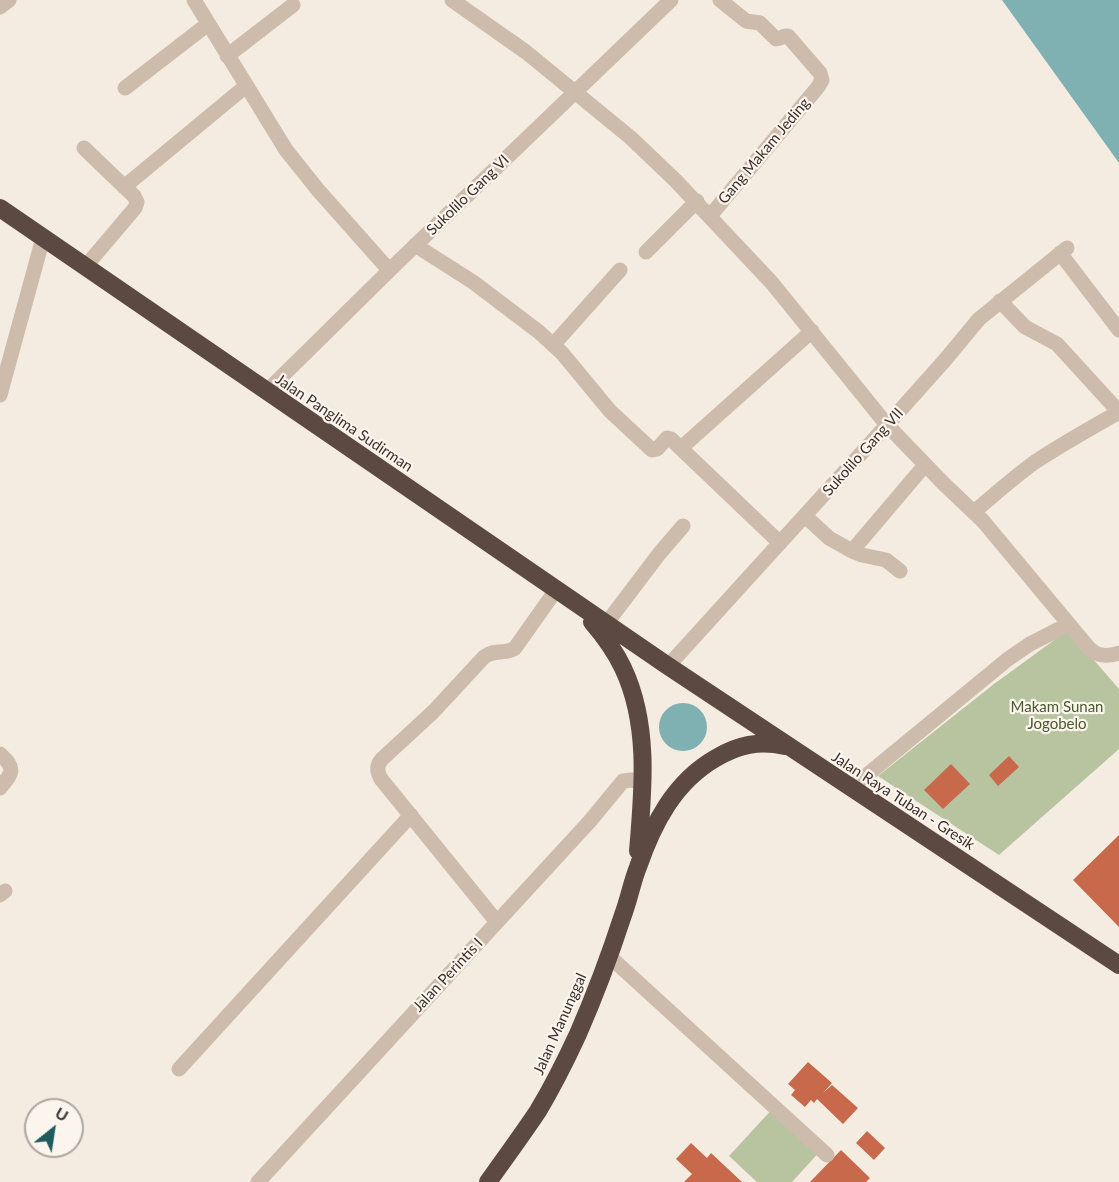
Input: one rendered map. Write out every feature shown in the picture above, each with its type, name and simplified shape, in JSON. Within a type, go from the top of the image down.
[{"type":"highway","name":"Jalan Panglima Sudirman","points":[[0,208],[668,666]]},
{"type":"highway","name":"Jalan Manunggal","points":[[578,606],[615,653],[636,703],[643,782],[637,868]]},
{"type":"highway","name":"Jalan Raya Tuban - Gresik","points":[[668,666],[1119,965]]},
{"type":"highway","name":"Jalan Manunggal","points":[[488,1182],[525,1131],[550,1090],[578,1034],[609,956],[637,868],[656,823],[669,802],[679,788],[701,767],[730,750],[763,743],[790,747]]},
{"type":"street","points":[[0,7],[9,0]]},
{"type":"street","points":[[194,0],[279,140],[300,168],[389,270]]},
{"type":"street","points":[[452,0],[502,34],[576,91],[648,154],[696,201],[772,283],[887,425],[974,512],[1022,566],[1088,647],[1097,655],[1107,656],[1119,653]]},
{"type":"street","name":"Sukolilo Gang VI","points":[[266,392],[389,270],[671,0]]},
{"type":"street","name":"Gang Makam Jeding","points":[[710,216],[821,82],[821,75],[790,38],[785,35],[776,39],[760,23],[743,20],[720,0]]},
{"type":"street","points":[[227,56],[293,5]]},
{"type":"street","points":[[125,88],[208,24]]},
{"type":"street","points":[[124,186],[246,86]]},
{"type":"street","points":[[84,148],[136,198],[136,206],[86,267]]},
{"type":"street","points":[[646,252],[696,201]]},
{"type":"street","points":[[0,395],[43,238]]},
{"type":"street","points":[[415,245],[453,268],[526,321],[554,344],[610,411],[651,449],[654,451],[668,438],[780,543]]},
{"type":"street","name":"Sukolilo Gang VII","points":[[668,666],[887,425],[979,319],[1063,251],[1119,330]]},
{"type":"street","points":[[554,344],[620,270]]},
{"type":"street","points":[[974,512],[1036,462],[1119,412],[1057,344],[1025,327],[1000,301]]},
{"type":"street","points":[[681,448],[812,331]]},
{"type":"street","points":[[852,552],[926,465]]},
{"type":"street","points":[[805,516],[829,537],[852,552],[881,558],[900,571]]},
{"type":"street","points":[[606,624],[682,526]]},
{"type":"street","points":[[497,922],[381,780],[377,771],[379,763],[433,712],[484,657],[493,652],[511,651],[515,648],[556,590]]},
{"type":"street","points":[[851,788],[1008,659],[1030,644],[1069,624]]},
{"type":"street","points":[[0,754],[11,769],[10,775],[0,788]]},
{"type":"street","name":"Jalan Perintis I","points":[[258,1182],[590,821],[620,784],[627,780],[643,782]]},
{"type":"street","points":[[180,1069],[411,816]]},
{"type":"street","points":[[609,956],[827,1155]]},
{"type":"green space","name":"Makam Sunan Jogobelo","points":[[1068,630],[1119,689],[1119,749],[999,855],[878,776],[994,684]]},
{"type":"green space","points":[[776,1105],[823,1148],[792,1182],[757,1182],[729,1156]]},
{"type":"water","points":[[1002,0],[1119,0],[1119,163]]},
{"type":"water","points":[[683,703],[700,710],[707,727],[700,744],[683,751],[666,744],[659,727],[666,710]]},
{"type":"building","points":[[1009,756],[1019,767],[998,786],[989,775]]},
{"type":"building","points":[[951,764],[970,784],[943,809],[924,790]]},
{"type":"building","points":[[1119,835],[1119,927],[1073,880]]},
{"type":"building","points":[[808,1062],[832,1083],[823,1093],[832,1085],[858,1108],[843,1124],[817,1099],[814,1103],[811,1100],[805,1107],[791,1095],[795,1090],[788,1084]]},
{"type":"building","points":[[867,1131],[885,1148],[874,1160],[856,1143]]},
{"type":"building","points":[[691,1143],[707,1158],[711,1153],[742,1182],[684,1182],[692,1174],[676,1159]]},
{"type":"building","points":[[841,1150],[870,1178],[866,1182],[810,1182]]}]
